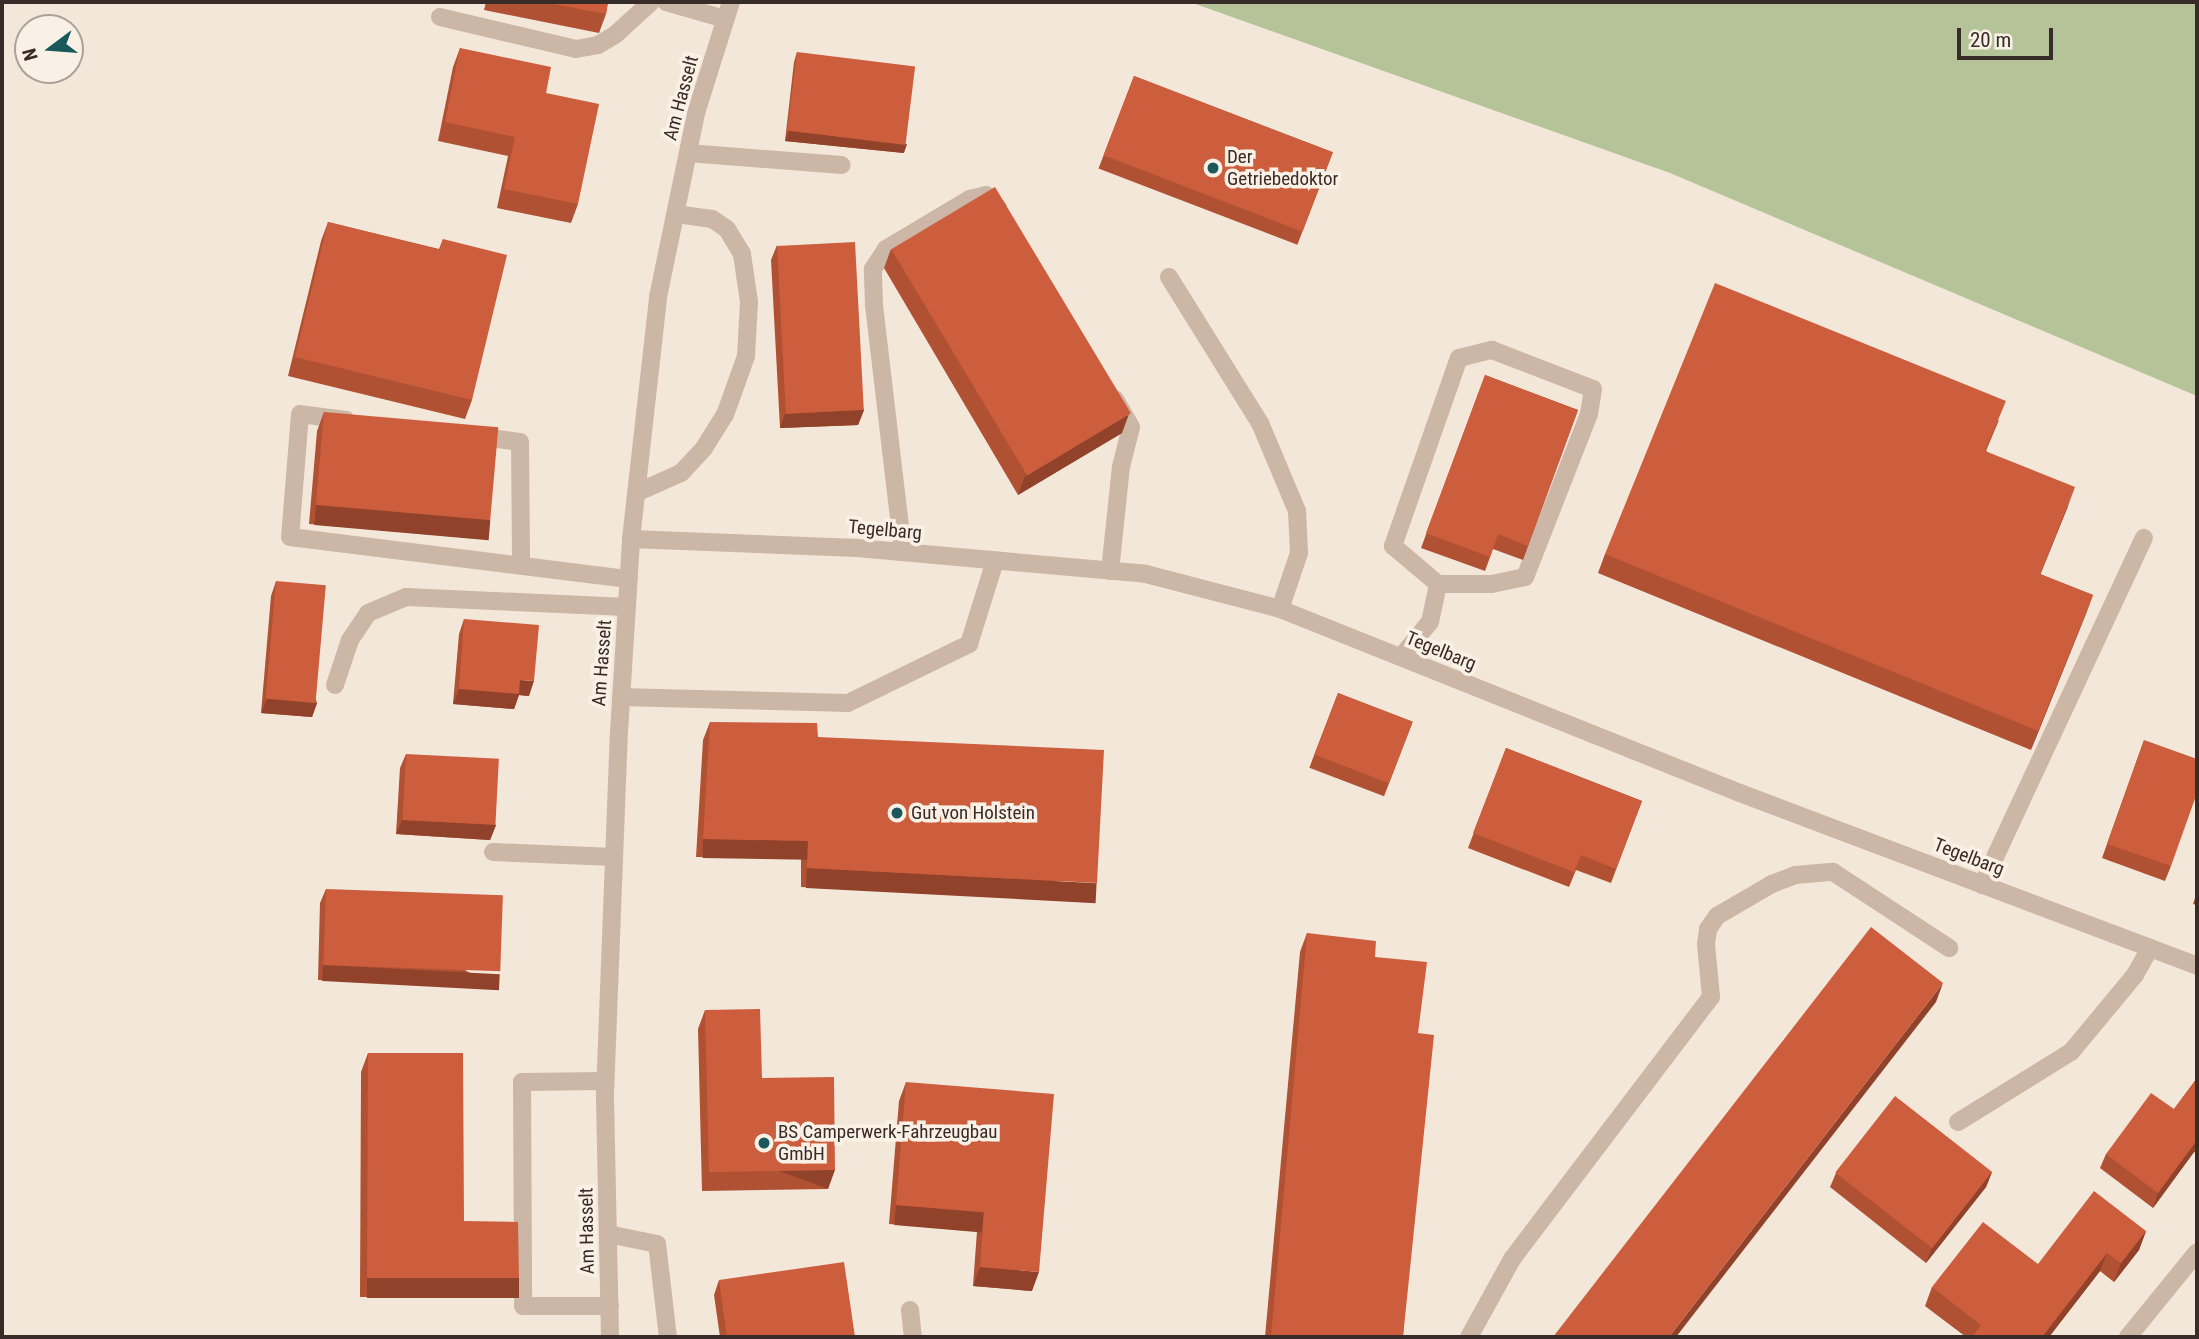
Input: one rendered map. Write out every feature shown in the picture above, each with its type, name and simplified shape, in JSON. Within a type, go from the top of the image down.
[{"type":"street","points":[[440,18],[576,49],[598,45],[616,34],[651,2]]},
{"type":"street","points":[[666,2],[725,19]]},
{"type":"street","name":"Am Hasselt","points":[[610,1337],[605,1082],[621,697],[631,539],[658,297],[696,113],[731,2]]},
{"type":"street","points":[[688,153],[842,165]]},
{"type":"street","points":[[903,552],[874,304],[873,269],[886,249],[970,199],[986,195],[1010,228]]},
{"type":"street","points":[[636,493],[681,473],[704,448],[724,415],[746,356],[749,302],[742,254],[727,229],[712,219],[675,214]]},
{"type":"street","points":[[1169,277],[1260,423],[1297,511],[1299,553],[1280,609]]},
{"type":"street","points":[[1492,350],[1593,389],[1590,414],[1525,577],[1492,584],[1438,584],[1393,546],[1458,358],[1492,350]]},
{"type":"street","points":[[1103,380],[1131,427],[1121,467],[1110,571]]},
{"type":"street","points":[[369,423],[300,414],[290,537],[628,579]]},
{"type":"street","points":[[451,433],[520,442],[521,565]]},
{"type":"street","points":[[1982,885],[2144,538]]},
{"type":"street","name":"Tegelbarg","points":[[631,539],[903,552],[1146,574],[1280,609],[1740,793],[2197,967]]},
{"type":"street","points":[[621,697],[848,703],[969,644],[995,561]]},
{"type":"street","points":[[1401,657],[1430,622],[1438,584]]},
{"type":"street","points":[[335,685],[350,640],[368,614],[406,597],[627,607]]},
{"type":"street","points":[[493,852],[614,857]]},
{"type":"street","points":[[1469,1337],[1512,1259],[1711,997],[1706,944],[1708,929],[1717,916],[1772,884],[1795,875],[1833,872],[1949,948]]},
{"type":"street","points":[[1958,1122],[2071,1052],[2135,975],[2150,948]]},
{"type":"street","points":[[605,1082],[522,1082],[523,1306],[610,1306]]},
{"type":"street","points":[[608,1234],[657,1244],[668,1337]]},
{"type":"street","points":[[2128,1337],[2197,1252]]},
{"type":"street","points":[[910,1310],[913,1337]]},
{"type":"green space","points":[[1190,2],[2197,2],[2197,396],[1670,173]]},
{"type":"building","points":[[543,2],[608,2],[606,14]]},
{"type":"building","points":[[460,48],[551,67],[546,93],[599,104],[578,204],[504,189],[515,137],[445,122]]},
{"type":"building","points":[[797,52],[915,67],[905,145],[787,130]]},
{"type":"building","name":"Der Getriebedoktor","points":[[1134,76],[1333,152],[1302,232],[1104,155]]},
{"type":"building","points":[[995,187],[1131,413],[1027,476],[891,249]]},
{"type":"building","points":[[328,222],[440,250],[443,239],[507,255],[472,400],[295,357]]},
{"type":"building","points":[[855,242],[864,410],[786,414],[777,246]]},
{"type":"building","points":[[1715,283],[2006,401],[1985,451],[2075,487],[2040,574],[2093,595],[2038,731],[1605,554]]},
{"type":"building","points":[[1485,375],[1578,410],[1528,546],[1498,534],[1490,557],[1426,533]]},
{"type":"building","points":[[324,412],[498,427],[490,520],[316,505]]},
{"type":"building","points":[[276,581],[326,585],[316,703],[266,699]]},
{"type":"building","points":[[464,619],[539,625],[534,681],[520,680],[519,694],[459,689]]},
{"type":"building","points":[[1338,693],[1413,722],[1389,783],[1314,755]]},
{"type":"building","name":"Gut von Holstein","points":[[710,722],[817,723],[818,737],[1104,750],[1097,883],[807,868],[808,841],[703,839]]},
{"type":"building","points":[[2144,740],[2197,759],[2197,793],[2171,866],[2107,844]]},
{"type":"building","points":[[1506,748],[1642,801],[1616,869],[1581,855],[1574,872],[1473,833]]},
{"type":"building","points":[[406,754],[499,759],[495,825],[403,820]]},
{"type":"building","points":[[326,889],[503,895],[500,971],[323,965]]},
{"type":"building","points":[[1871,927],[1943,983],[1669,1337],[1553,1337]]},
{"type":"building","points":[[1307,933],[1376,941],[1375,957],[1427,962],[1418,1033],[1434,1035],[1403,1337],[1271,1337]]},
{"type":"building","name":"BS Camperwerk-Fahrzeugbau GmbH","points":[[760,1009],[762,1078],[834,1077],[835,1170],[709,1172],[705,1010]]},
{"type":"building","points":[[368,1053],[463,1053],[464,1221],[518,1222],[519,1278],[367,1278]]},
{"type":"building","points":[[2197,1078],[2197,1140],[2158,1193],[2106,1154],[2151,1093],[2174,1109]]},
{"type":"building","points":[[906,1082],[1054,1094],[1039,1272],[980,1267],[984,1212],[896,1205]]},
{"type":"building","points":[[1895,1096],[1992,1172],[1932,1248],[1835,1172]]},
{"type":"building","points":[[2094,1191],[2146,1231],[2121,1263],[2107,1253],[2042,1337],[1972,1337],[1981,1325],[1932,1287],[1983,1222],[2038,1264]]},
{"type":"building","points":[[844,1262],[855,1337],[727,1337],[719,1280]]},
{"type":"place","name":"Der Getriebedoktor","points":[[1213,168]]},
{"type":"place","name":"Gut von Holstein","points":[[897,813]]},
{"type":"place","name":"BS Camperwerk-Fahrzeugbau GmbH","points":[[764,1143]]}]
